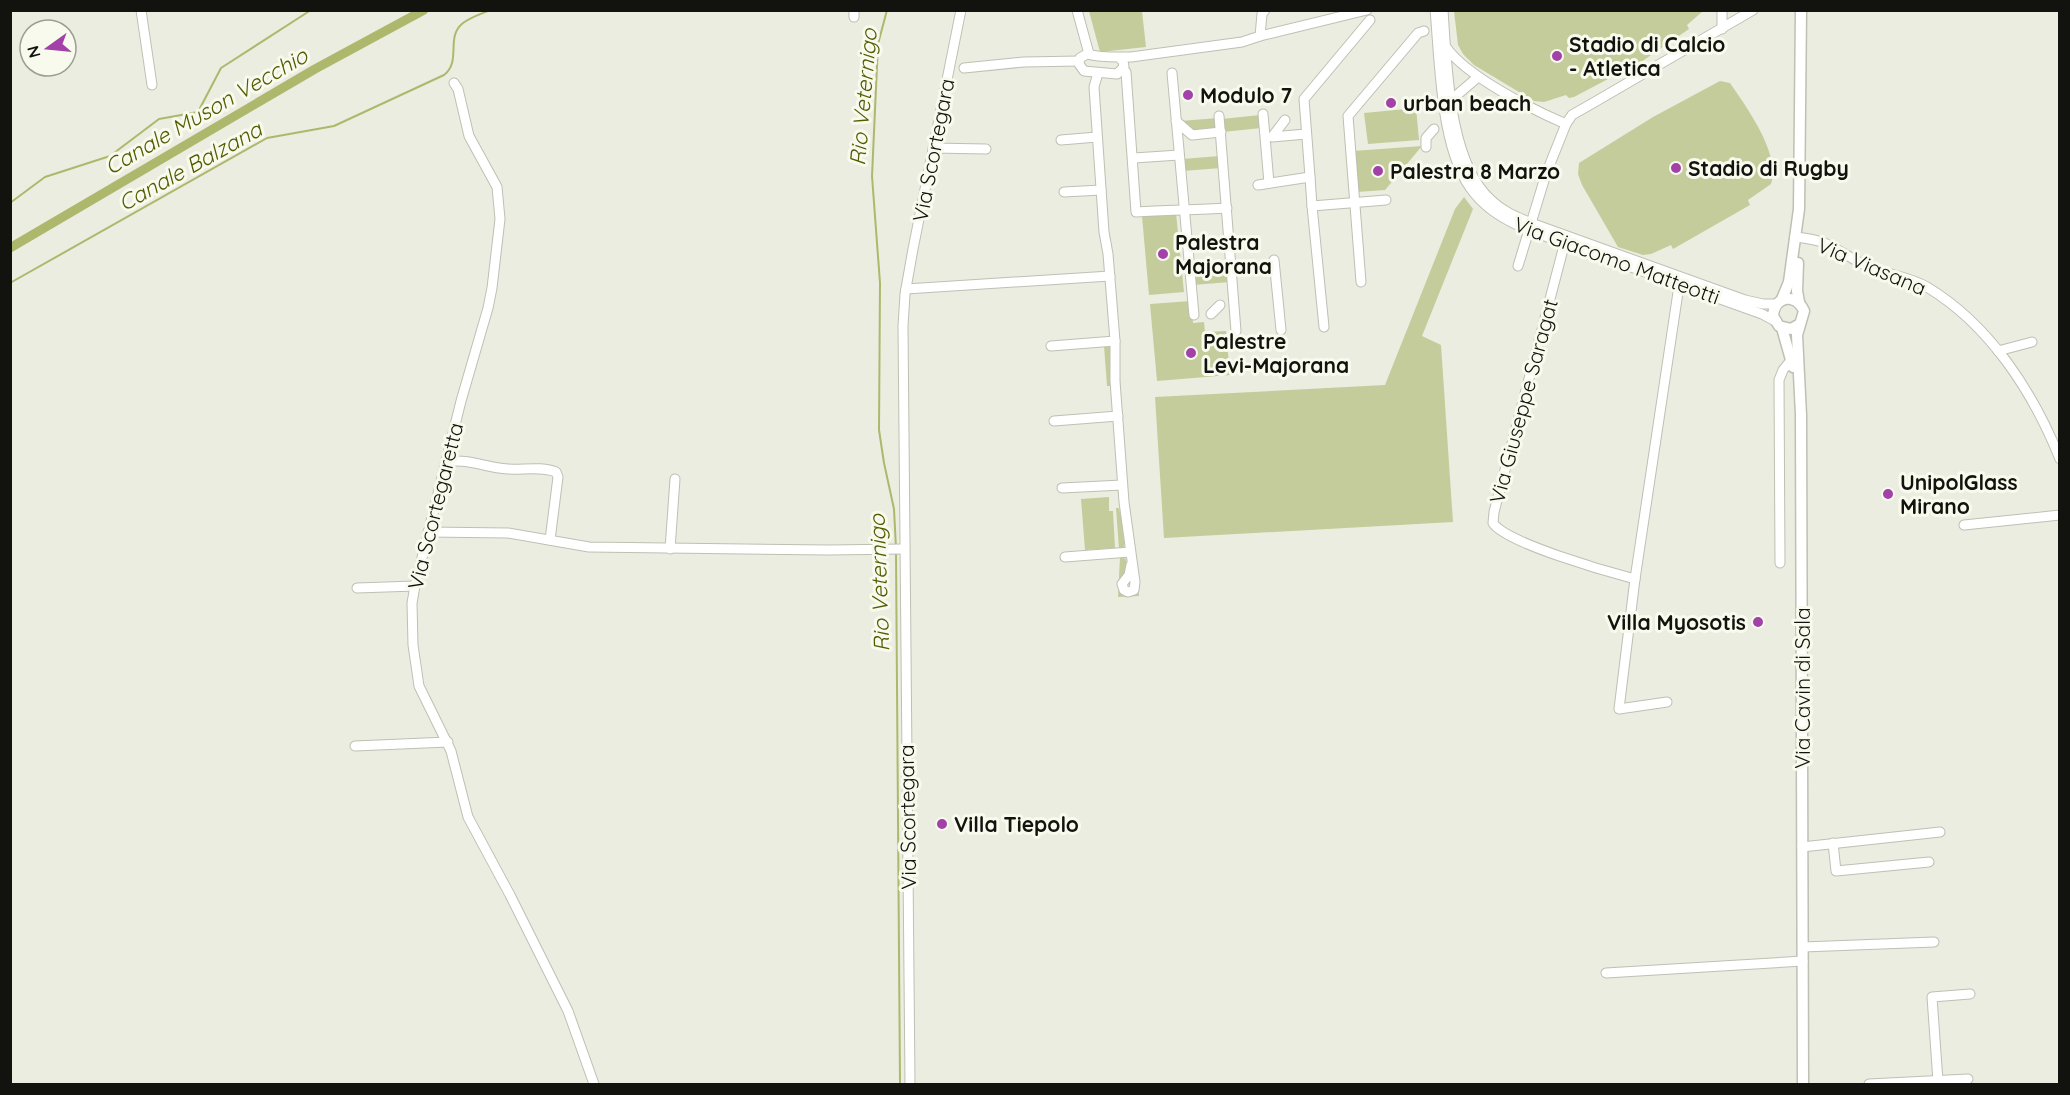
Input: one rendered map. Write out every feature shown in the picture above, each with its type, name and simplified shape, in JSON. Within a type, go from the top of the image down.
[{"type":"main road","points":[[1798,237],[1789,282],[1773,312],[1778,324],[1791,329],[1800,324],[1804,311],[1797,291],[1799,209],[1801,10]]},
{"type":"main road","points":[[1779,301],[1791,298],[1799,302]]},
{"type":"main road","name":"Via Cavin di Sala","points":[[1778,324],[1792,359],[1801,415]]},
{"type":"main road","name":"Via Cavin di Sala","points":[[1800,324],[1797,335],[1801,415],[1803,1084]]},
{"type":"street","points":[[141,10],[152,85]]},
{"type":"street","name":"Via Scortegara","points":[[910,1084],[903,358],[906,289],[961,10]]},
{"type":"street","points":[[1077,10],[1089,54]]},
{"type":"street","points":[[1260,36],[1262,14],[1265,10]]},
{"type":"street","name":"Via Giacomo Matteotti","points":[[1435,10],[1448,133],[1471,189],[1495,213],[1680,280],[1750,302],[1779,301]]},
{"type":"street","name":"Via Giacomo Matteotti","points":[[1443,10],[1451,100],[1459,142],[1474,181],[1491,200],[1530,227]]},
{"type":"street","points":[[1722,10],[1722,29]]},
{"type":"street","points":[[1518,266],[1546,174],[1566,124],[1572,115],[1753,10]]},
{"type":"street","points":[[1079,61],[1083,56],[1089,54],[1097,57],[1131,57],[1242,42],[1260,36],[1369,15]]},
{"type":"street","points":[[1324,327],[1304,99],[1369,15]]},
{"type":"street","points":[[1361,282],[1348,116],[1418,33],[1424,31]]},
{"type":"street","points":[[1446,47],[1450,54],[1478,77],[1543,115],[1566,124]]},
{"type":"street","points":[[1118,57],[1123,61],[1123,68],[1126,72],[1134,158],[1136,212],[1227,208]]},
{"type":"street","points":[[1079,61],[1082,69],[1087,72],[1117,74],[1131,57]]},
{"type":"street","points":[[964,68],[1024,62],[1079,61]]},
{"type":"street","points":[[1087,72],[1094,87]]},
{"type":"street","points":[[1098,73],[1094,87],[1097,137],[1115,341],[1115,381],[1122,485],[1131,565]]},
{"type":"street","points":[[1172,73],[1194,315]]},
{"type":"street","points":[[1451,100],[1478,77]]},
{"type":"street","name":"Via Scortegaretta","points":[[454,83],[458,89],[469,136],[497,187],[500,219],[490,298],[414,586],[413,645],[419,686],[447,742],[468,817],[568,1011],[594,1084]]},
{"type":"street","points":[[1263,114],[1269,183]]},
{"type":"street","points":[[1219,116],[1236,331]]},
{"type":"street","points":[[1285,120],[1272,137],[1306,134]]},
{"type":"street","points":[[1176,121],[1192,135],[1221,132]]},
{"type":"street","points":[[1426,147],[1426,138],[1434,129]]},
{"type":"street","points":[[1061,140],[1097,137]]},
{"type":"street","points":[[933,148],[986,149]]},
{"type":"street","points":[[1134,158],[1179,155]]},
{"type":"street","points":[[1258,185],[1310,177]]},
{"type":"street","points":[[1064,192],[1101,190]]},
{"type":"street","points":[[1312,206],[1386,200]]},
{"type":"street","name":"Via Viasana","points":[[1798,237],[1821,242],[1871,268],[1911,279],[1926,286],[1965,316],[1998,351],[2031,400],[2060,459]]},
{"type":"street","name":"Via Giuseppe Saragat","points":[[1566,239],[1494,512],[1493,524],[1501,531],[1529,544],[1635,579]]},
{"type":"street","points":[[1274,260],[1281,330]]},
{"type":"street","points":[[906,289],[1110,276]]},
{"type":"street","points":[[1667,702],[1618,709],[1680,280]]},
{"type":"street","name":"Via Giacomo Matteotti","points":[[1680,280],[1762,314],[1778,324]]},
{"type":"street","points":[[1211,314],[1220,305]]},
{"type":"street","points":[[1051,346],[1115,341]]},
{"type":"street","points":[[1998,351],[2032,342]]},
{"type":"street","points":[[1780,563],[1779,380],[1792,359]]},
{"type":"street","points":[[1054,421],[1118,416]]},
{"type":"street","points":[[447,462],[460,460],[499,468],[547,469],[556,472],[558,477],[550,540]]},
{"type":"street","points":[[670,549],[675,479]]},
{"type":"street","points":[[1062,488],[1122,485]]},
{"type":"street","points":[[1964,525],[2060,515]]},
{"type":"street","points":[[428,532],[508,533],[589,547],[904,549]]},
{"type":"street","points":[[1065,557],[1130,552]]},
{"type":"street","points":[[357,588],[414,586]]},
{"type":"street","points":[[355,746],[447,742]]},
{"type":"street","points":[[1802,847],[1940,832]]},
{"type":"street","points":[[1833,843],[1836,871],[1929,862]]},
{"type":"street","points":[[1803,947],[1934,942]]},
{"type":"street","points":[[1606,973],[1803,961]]},
{"type":"street","points":[[1938,1081],[1932,997],[1970,994]]},
{"type":"street","points":[[1869,1084],[1968,1079]]},
{"type":"green space","name":"Stadio di Calcio - Atletica","points":[[1454,10],[1703,11],[1687,25],[1689,29],[1644,60],[1574,97],[1569,98],[1566,95],[1544,102],[1534,101],[1474,65],[1463,54],[1458,45]]},
{"type":"green space","points":[[1089,11],[1142,11],[1146,47],[1100,52]]},
{"type":"green space","name":"Stadio di Rugby","points":[[1720,81],[1730,83],[1761,132],[1771,159],[1773,172],[1771,184],[1748,200],[1750,205],[1673,249],[1671,245],[1643,255],[1618,247],[1582,185],[1578,174],[1579,163],[1653,117]]},
{"type":"green space","points":[[1416,108],[1419,140],[1368,144],[1364,113]]},
{"type":"green space","points":[[1260,115],[1261,128],[1223,132],[1222,119]]},
{"type":"green space","points":[[1218,118],[1219,130],[1193,133],[1180,121]]},
{"type":"green space","name":"Palestra 8 Marzo","points":[[1422,146],[1385,190],[1357,192],[1353,151]]},
{"type":"green space","points":[[1220,156],[1221,168],[1183,171],[1182,159]]},
{"type":"green space","points":[[1464,197],[1473,209],[1422,336],[1441,345],[1453,522],[1164,538],[1155,397],[1385,385],[1455,209]]},
{"type":"green space","name":"Palestra Majorana","points":[[1176,213],[1184,292],[1149,295],[1142,216]]},
{"type":"green space","points":[[1229,269],[1230,282],[1193,285],[1192,272]]},
{"type":"green space","name":"Palestre Levi-Majorana","points":[[1191,301],[1193,323],[1204,322],[1205,332],[1226,331],[1230,375],[1157,381],[1150,304]]},
{"type":"green space","points":[[1104,346],[1109,346],[1111,349],[1110,386],[1107,386]]},
{"type":"green space","points":[[1109,497],[1109,511],[1113,511],[1115,548],[1085,550],[1081,499]]},
{"type":"green space","points":[[1116,508],[1119,508],[1124,528],[1123,549],[1119,549]]},
{"type":"green space","points":[[1120,557],[1126,559],[1127,596],[1137,576],[1139,596],[1118,597]]},
{"type":"waterway","points":[[10,203],[45,177],[110,156],[159,119],[198,112],[221,68],[311,10]]},
{"type":"waterway","name":"Canale Muson Vecchio","points":[[10,248],[315,69],[424,10]]},
{"type":"waterway","name":"Canale Balzana","points":[[10,283],[267,138],[334,126],[444,75],[452,63],[455,35],[458,29],[469,19],[490,10]]},
{"type":"waterway","name":"Rio Veternigo","points":[[887,10],[878,44],[872,176],[880,283],[879,430],[894,509],[896,548]]},
{"type":"waterway","name":"Rio Veternigo","points":[[896,553],[900,1084]]},
{"type":"place","name":"Stadio di Calcio - Atletica","points":[[1557,56]]},
{"type":"place","name":"Modulo 7","points":[[1188,95]]},
{"type":"place","name":"urban beach","points":[[1391,103]]},
{"type":"place","name":"Stadio di Rugby","points":[[1676,168]]},
{"type":"place","name":"Palestra 8 Marzo","points":[[1378,171]]},
{"type":"place","name":"Palestra Majorana","points":[[1163,254]]},
{"type":"place","name":"Palestre Levi-Majorana","points":[[1191,353]]},
{"type":"place","name":"UnipolGlass Mirano","points":[[1888,494]]},
{"type":"place","name":"Villa Myosotis","points":[[1758,622]]},
{"type":"place","name":"Villa Tiepolo","points":[[942,824]]}]
